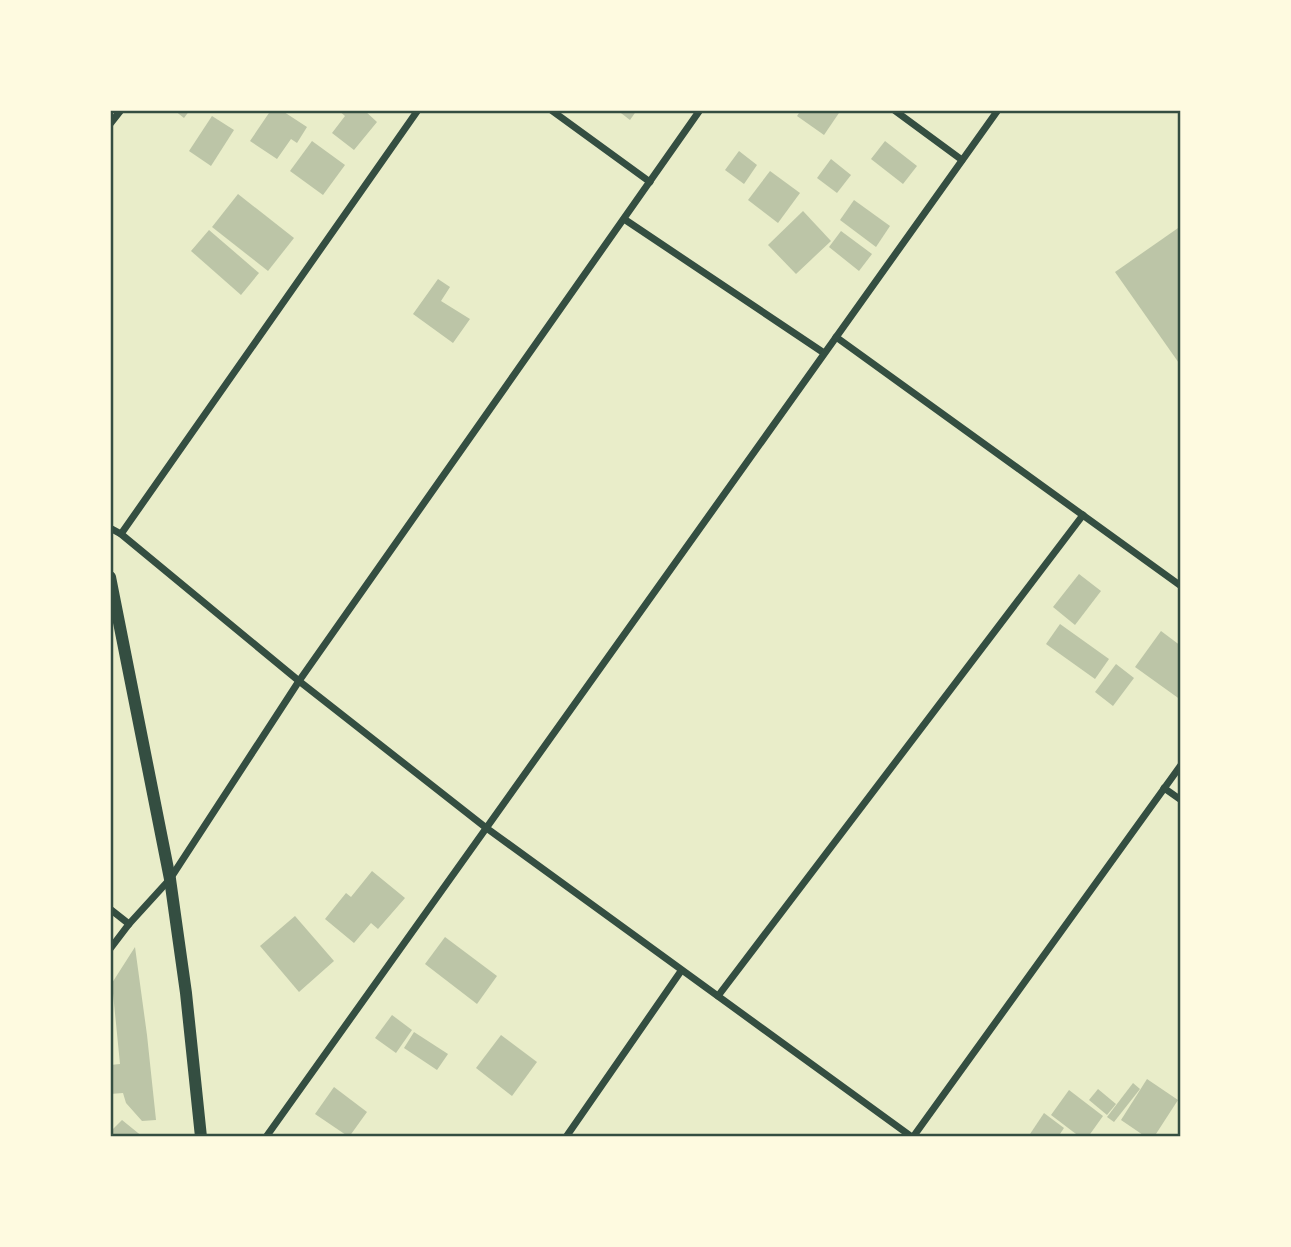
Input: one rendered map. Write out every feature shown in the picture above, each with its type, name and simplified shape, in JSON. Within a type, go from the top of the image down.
[{"type":"street","points":[[110,124],[121,110]]},
{"type":"street","points":[[121,534],[418,110]]},
{"type":"street","points":[[551,110],[650,182]]},
{"type":"street","points":[[110,949],[170,879],[299,681],[701,110]]},
{"type":"street","points":[[894,110],[962,160]]},
{"type":"street","points":[[267,1137],[485,827],[998,110]]},
{"type":"street","points":[[624,219],[824,354]]},
{"type":"street","points":[[836,337],[1181,586]]},
{"type":"street","points":[[718,996],[1083,515]]},
{"type":"street","points":[[110,528],[121,534],[299,681],[485,827],[913,1137],[1181,765]]},
{"type":"street","points":[[110,577],[170,879],[186,993],[201,1137]]},
{"type":"street","points":[[1164,788],[1181,800]]},
{"type":"street","points":[[110,909],[129,924]]},
{"type":"street","points":[[566,1137],[681,971]]},
{"type":"building","points":[[174,110],[190,110],[184,118]]},
{"type":"building","points":[[271,110],[281,110],[307,127],[297,143],[291,139],[277,159],[250,141]]},
{"type":"building","points":[[338,110],[364,110],[377,122],[354,150],[332,133],[345,116]]},
{"type":"building","points":[[617,110],[637,110],[630,120]]},
{"type":"building","points":[[801,110],[841,110],[824,135],[797,116]]},
{"type":"building","points":[[212,116],[234,130],[211,166],[189,151]]},
{"type":"building","points":[[312,141],[345,165],[323,195],[290,171]]},
{"type":"building","points":[[885,141],[917,166],[903,184],[871,159]]},
{"type":"building","points":[[739,151],[757,165],[744,184],[725,170]]},
{"type":"building","points":[[831,159],[851,175],[837,193],[817,178]]},
{"type":"building","points":[[770,171],[800,193],[778,223],[748,200]]},
{"type":"building","points":[[238,194],[294,238],[268,271],[212,227]]},
{"type":"building","points":[[854,200],[890,226],[876,247],[840,220]]},
{"type":"building","points":[[803,211],[831,241],[796,274],[768,245]]},
{"type":"building","points":[[1181,226],[1181,366],[1115,272]]},
{"type":"building","points":[[209,230],[259,273],[241,295],[191,251]]},
{"type":"building","points":[[841,231],[872,254],[859,271],[829,247]]},
{"type":"building","points":[[438,279],[450,287],[441,301],[470,319],[453,343],[413,314]]},
{"type":"building","points":[[1079,574],[1101,591],[1075,625],[1053,607]]},
{"type":"building","points":[[1060,624],[1109,659],[1095,679],[1046,644]]},
{"type":"building","points":[[1161,631],[1181,646],[1181,700],[1135,667]]},
{"type":"building","points":[[1116,664],[1134,678],[1113,706],[1095,692]]},
{"type":"building","points":[[372,871],[405,898],[378,929],[371,923],[354,943],[325,919],[346,893],[351,897]]},
{"type":"building","points":[[295,916],[334,961],[299,992],[260,946]]},
{"type":"building","points":[[445,937],[497,976],[477,1004],[425,964]]},
{"type":"building","points":[[135,947],[156,1120],[142,1121],[126,1103],[123,1093],[110,1094],[110,1065],[120,1064],[112,983]]},
{"type":"building","points":[[392,1015],[412,1030],[396,1053],[375,1038]]},
{"type":"building","points":[[414,1032],[448,1054],[437,1070],[404,1048]]},
{"type":"building","points":[[501,1035],[537,1062],[512,1096],[476,1068]]},
{"type":"building","points":[[1147,1079],[1178,1100],[1154,1137],[1146,1137],[1121,1120]]},
{"type":"building","points":[[1133,1083],[1140,1089],[1114,1122],[1107,1117]]},
{"type":"building","points":[[334,1087],[367,1112],[349,1137],[315,1114]]},
{"type":"building","points":[[1098,1089],[1116,1104],[1107,1115],[1089,1100]]},
{"type":"building","points":[[1069,1090],[1103,1116],[1088,1137],[1080,1137],[1051,1115]]},
{"type":"building","points":[[1044,1113],[1064,1128],[1058,1137],[1028,1137]]},
{"type":"building","points":[[122,1120],[143,1137],[110,1137],[110,1132]]}]
